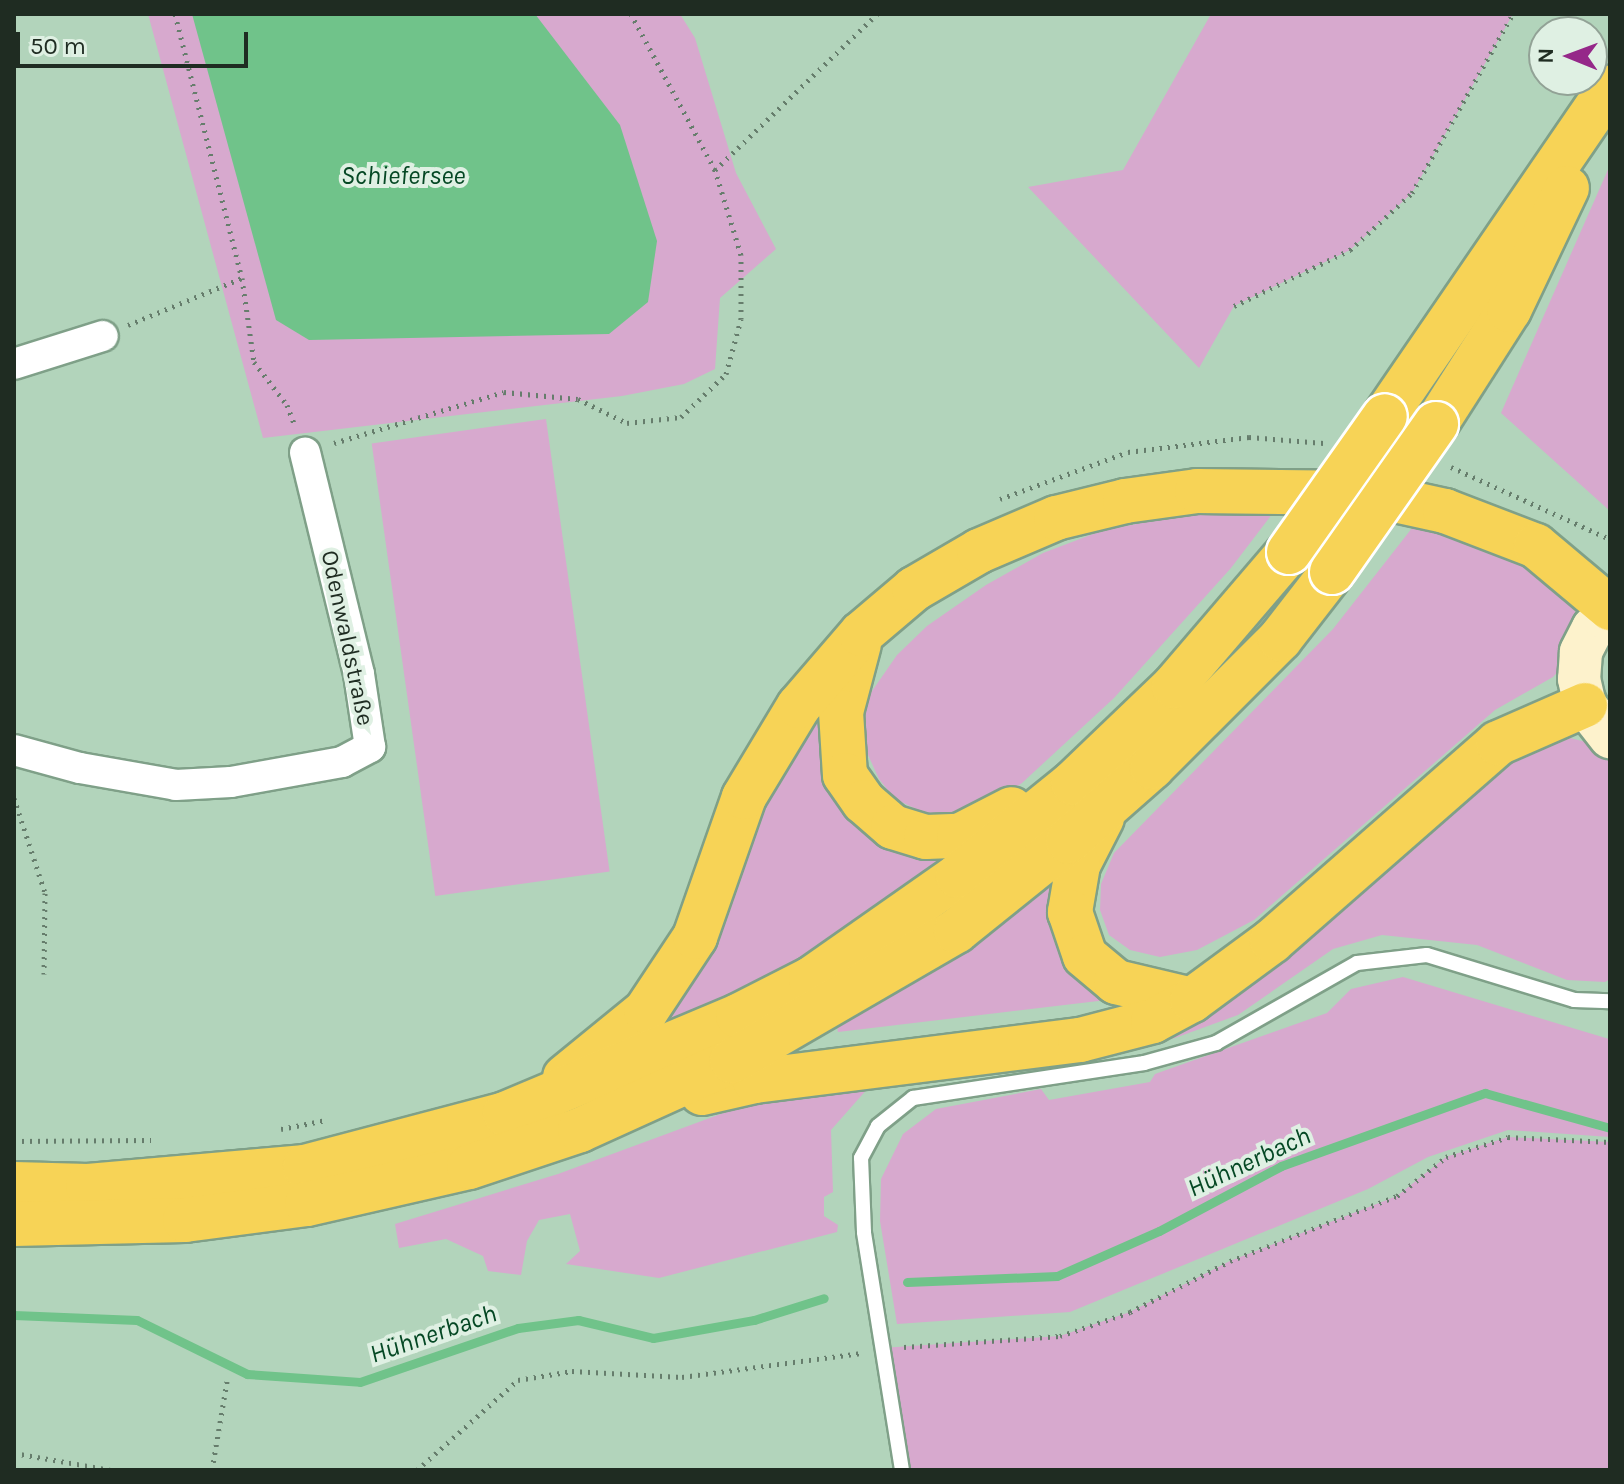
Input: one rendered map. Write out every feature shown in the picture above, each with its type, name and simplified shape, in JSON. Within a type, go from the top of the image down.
[{"type":"highway","points":[[14,1184],[88,1186],[305,1167],[505,1114],[641,1060],[811,979],[958,876],[1091,794],[1174,686],[1289,552],[1610,88]]},
{"type":"highway","points":[[14,1224],[185,1220],[307,1204],[469,1167],[626,1111],[732,1061],[956,931],[1091,794],[1280,639],[1332,572],[1436,424],[1509,310],[1610,99]]},
{"type":"highway","points":[[505,1114],[570,1074],[646,1011],[695,937],[744,797],[799,706],[861,634],[914,589],[991,546],[1056,518],[1197,491],[1363,493],[1445,511],[1536,546],[1610,609]]},
{"type":"highway","points":[[861,634],[841,712],[845,775],[864,802],[893,827],[926,837],[959,836],[1091,794]]},
{"type":"highway","points":[[626,1111],[755,1081],[1080,1040],[1153,1021],[1192,1000],[1272,941],[1498,743],[1597,721]]},
{"type":"highway","points":[[1091,794],[1070,912],[1085,956],[1116,982],[1192,1000]]},
{"type":"main road","points":[[1597,721],[1579,679],[1581,652],[1593,628],[1610,609]]},
{"type":"street","points":[[14,364],[103,336]]},
{"type":"street","name":"Odenwaldstraße","points":[[14,750],[80,768],[176,785],[231,782],[342,762],[370,747],[359,674],[305,452]]},
{"type":"lane","points":[[902,1470],[864,1232],[861,1158],[878,1126],[913,1098],[1144,1063],[1216,1043],[1357,963],[1427,955],[1574,1000],[1610,1001]]},
{"type":"path","points":[[175,14],[242,278],[254,362],[287,405],[305,452],[504,392],[578,399],[627,423],[681,417],[726,374],[741,319],[741,255],[715,170],[631,14]]},
{"type":"path","points":[[715,170],[877,14]]},
{"type":"path","points":[[1234,306],[1350,250],[1412,193],[1513,14]]},
{"type":"path","points":[[103,336],[242,278]]},
{"type":"path","points":[[14,798],[45,893],[44,974]]},
{"type":"path","points":[[417,1470],[518,1380],[572,1371],[682,1377],[815,1363],[882,1348],[1060,1336],[1130,1312],[1230,1261],[1397,1196],[1446,1157],[1508,1137],[1610,1142]]},
{"type":"path","points":[[212,1470],[227,1381]]},
{"type":"path","points":[[14,1453],[111,1470]]},
{"type":"shaded area","points":[[148,14],[680,14],[695,38],[736,173],[776,249],[720,298],[715,369],[684,384],[622,396],[263,438]]},
{"type":"shaded area","points":[[1211,14],[1513,14],[1412,193],[1350,250],[1234,306],[1199,368],[1028,187],[1123,170]]},
{"type":"shaded area","points":[[1610,165],[1610,511],[1501,413]]},
{"type":"shaded area","points":[[546,419],[610,872],[435,896],[372,443]]},
{"type":"shaded area","points":[[1279,505],[1231,568],[1114,698],[1022,783],[971,818],[929,815],[895,799],[879,779],[863,744],[861,716],[870,694],[897,655],[927,626],[986,585],[1043,553],[1101,531],[1221,507]]},
{"type":"shaded area","points":[[1416,523],[1529,559],[1571,596],[1577,619],[1565,664],[1553,677],[1495,710],[1254,920],[1197,950],[1160,957],[1130,950],[1109,935],[1100,910],[1101,884],[1114,853],[1333,629]]},
{"type":"shaded area","points":[[821,708],[825,747],[954,854],[785,977],[636,1037],[715,941],[782,766]]},
{"type":"shaded area","points":[[1570,738],[1610,748],[1610,979],[1605,982],[1567,980],[1477,945],[1382,935],[1333,949],[1238,1015],[1175,1038],[869,1087],[831,1130],[833,1192],[824,1197],[824,1216],[838,1225],[837,1232],[659,1278],[566,1264],[580,1251],[570,1214],[539,1220],[527,1241],[521,1275],[488,1271],[483,1256],[446,1239],[399,1248],[395,1224],[558,1174],[764,1098],[1125,1033],[1481,780],[1522,753]]},
{"type":"shaded area","points":[[1070,863],[1065,880],[1132,997],[838,1032],[837,1026],[944,956]]},
{"type":"shaded area","points":[[1403,977],[1609,1039],[1610,1137],[1508,1130],[1428,1157],[1368,1189],[1070,1312],[897,1324],[880,1221],[881,1179],[903,1134],[936,1109],[1041,1089],[1049,1100],[1150,1082],[1155,1074],[1327,1013],[1351,989]]},
{"type":"shaded area","points":[[1508,1137],[1610,1142],[1610,1470],[902,1470],[882,1348],[1060,1336],[1130,1312],[1230,1261],[1397,1196],[1446,1157]]},
{"type":"water","name":"Schiefersee","points":[[192,14],[535,14],[620,125],[657,241],[648,302],[609,334],[309,340],[276,320]]},
{"type":"waterway","name":"Hühnerbach","points":[[907,1282],[1057,1276],[1159,1231],[1281,1166],[1485,1093],[1610,1128]]},
{"type":"waterway","name":"Hühnerbach","points":[[14,1315],[137,1320],[247,1374],[360,1382],[518,1328],[578,1320],[653,1338],[754,1320],[824,1298]]}]
